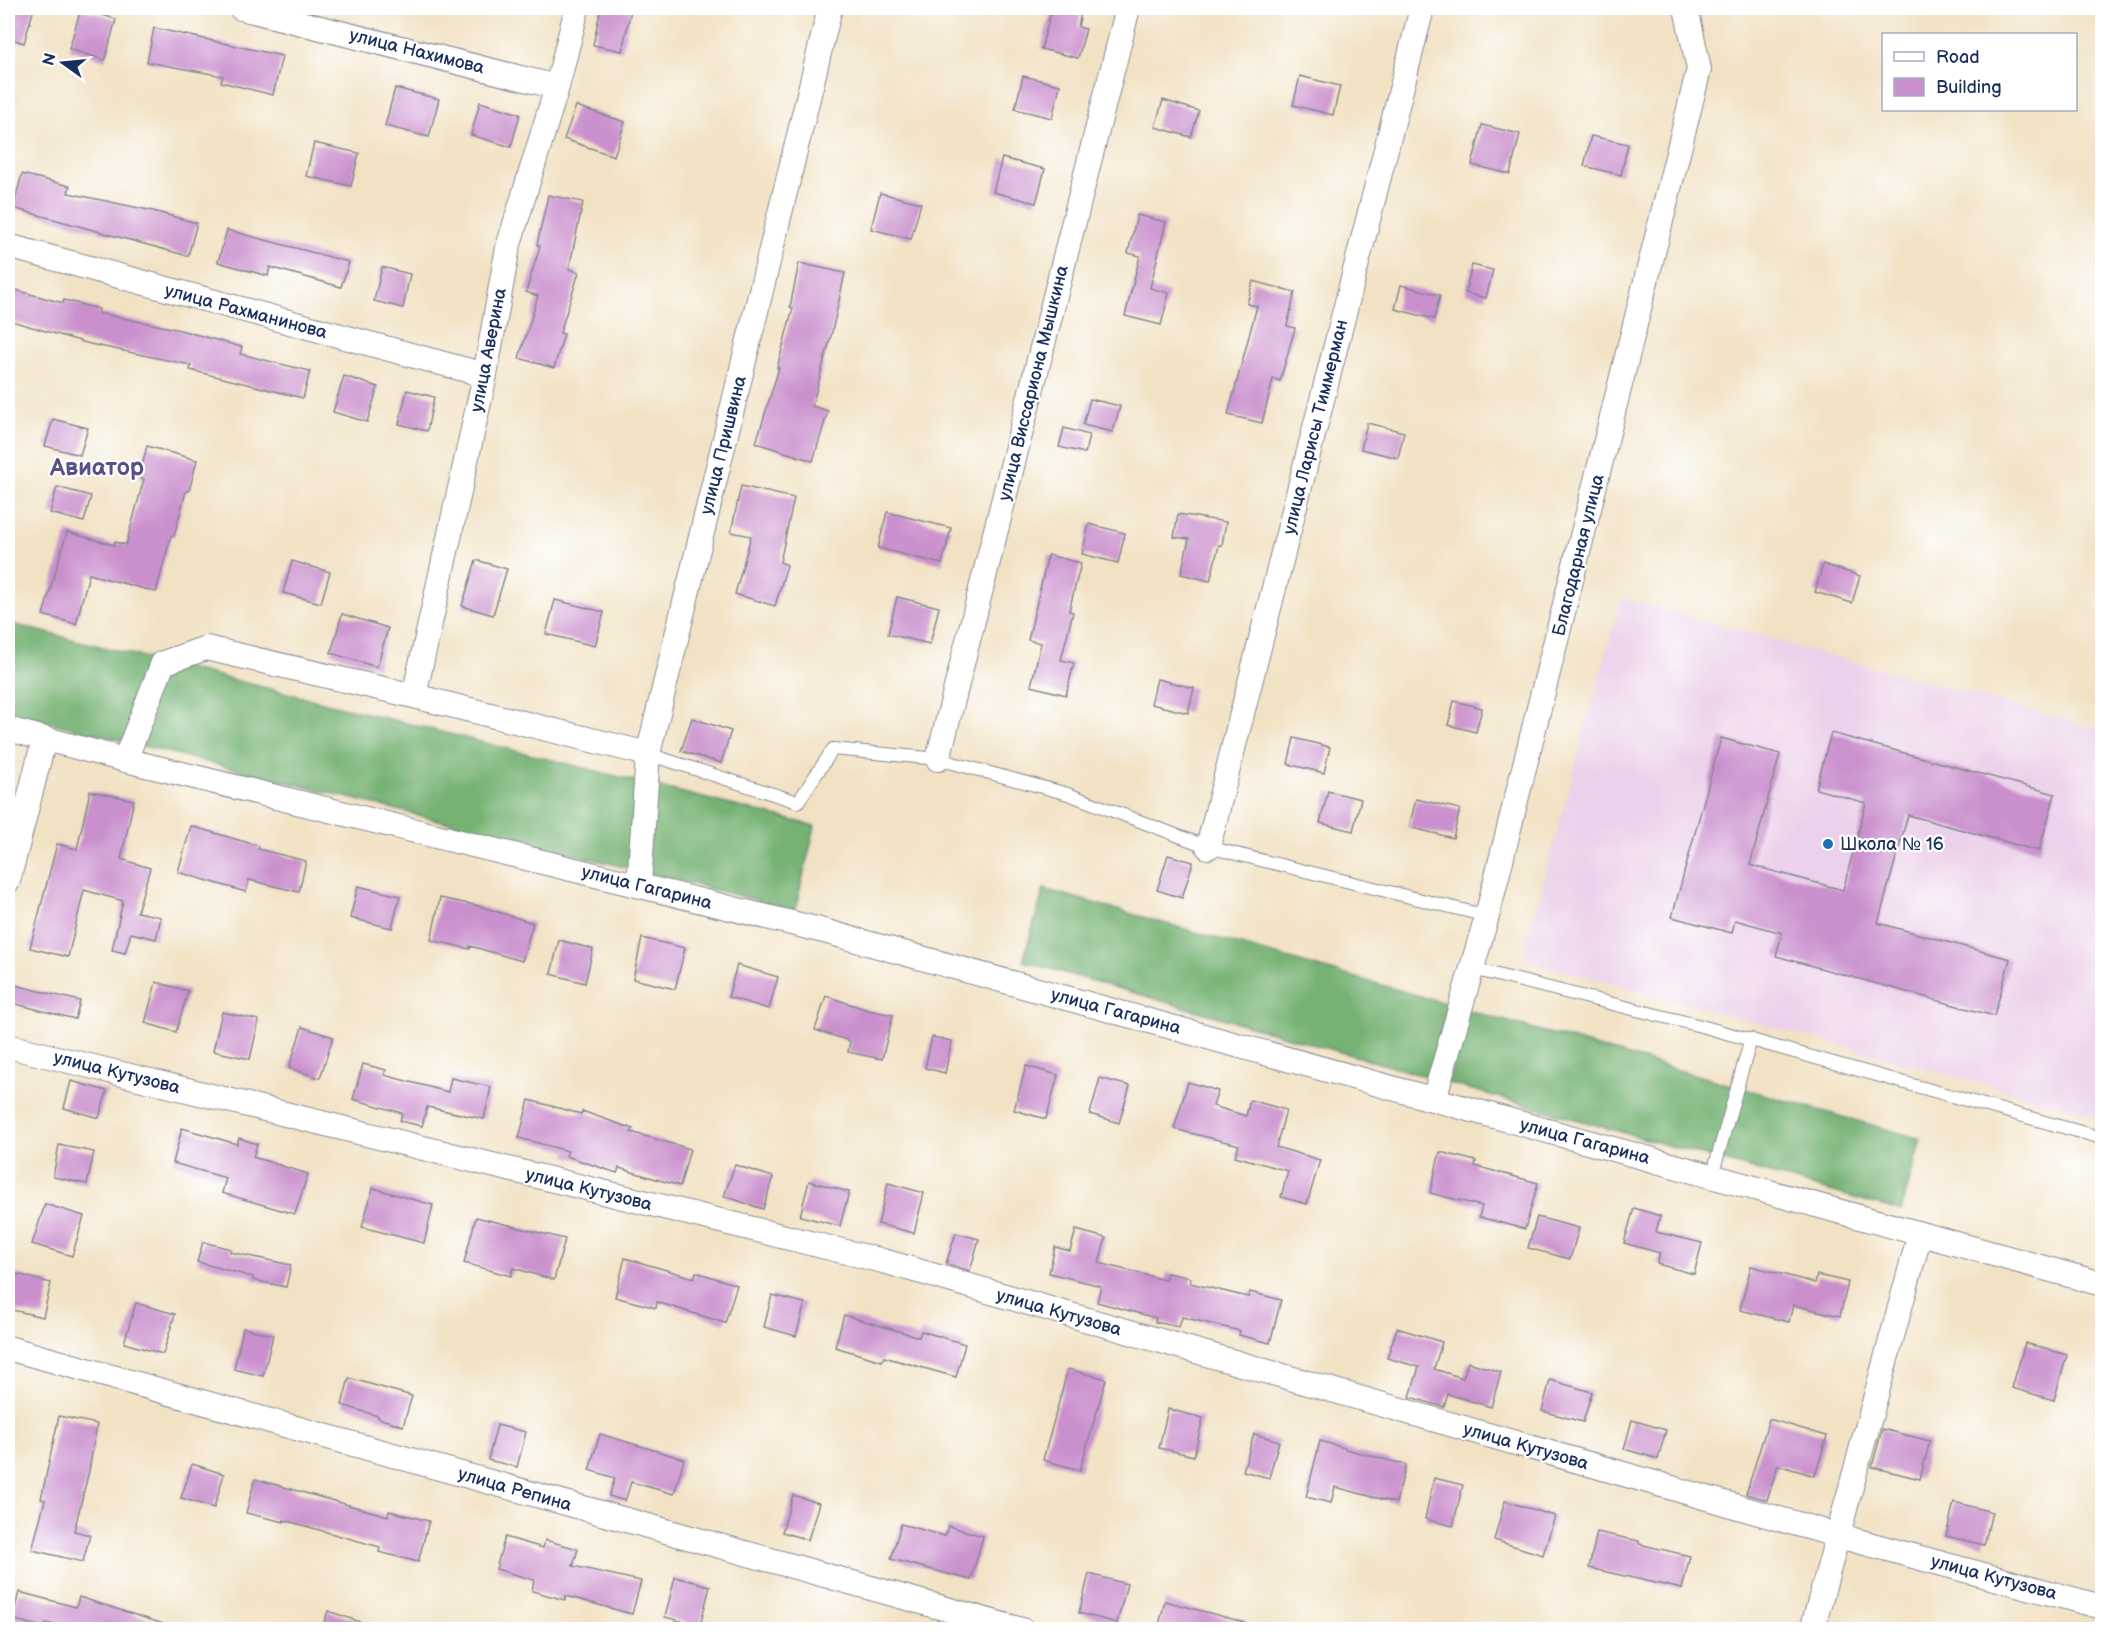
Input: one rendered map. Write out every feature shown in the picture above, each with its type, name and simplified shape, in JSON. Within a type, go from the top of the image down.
[{"type":"street","name":"улица Нахимова","points":[[242,8],[557,87]]},
{"type":"street","name":"улица Аверина","points":[[414,696],[485,375],[508,247],[557,87],[577,8]]},
{"type":"street","name":"улица Пришвина","points":[[639,885],[648,754],[830,8]]},
{"type":"street","name":"улица Виссариона Мышкина","points":[[938,759],[1128,8]]},
{"type":"street","name":"улица Ларисы Тиммерман","points":[[1208,847],[1422,8]]},
{"type":"street","name":"Благодарная улица","points":[[1434,1099],[1487,916],[1698,69],[1686,8]]},
{"type":"street","name":"улица Рахманинова","points":[[8,246],[485,375]]},
{"type":"street","points":[[125,760],[163,663],[206,648],[414,696],[648,754]]},
{"type":"street","name":"улица Гагарина","points":[[8,729],[44,740],[820,930],[2103,1284]]},
{"type":"street","points":[[8,881],[44,740]]},
{"type":"street","name":"улица Кутузова","points":[[8,1046],[883,1261],[1839,1536],[2103,1606]]},
{"type":"street","points":[[1812,1629],[1920,1234]]},
{"type":"street","name":"улица Репина","points":[[8,1348],[1022,1629]]},
{"type":"lane","points":[[648,754],[798,802],[833,749],[938,759],[1068,794],[1208,847],[1487,916]]},
{"type":"lane","points":[[1473,969],[1751,1039],[2103,1138]]},
{"type":"lane","points":[[1712,1176],[1751,1039]]},
{"type":"shaded area","name":"Школа № 16","points":[[1621,598],[2102,730],[2102,1117],[1522,959]]},
{"type":"green space","points":[[8,623],[815,826],[795,910],[8,712]]},
{"type":"green space","points":[[1044,889],[1448,1004],[1428,1077],[1023,961]]},
{"type":"green space","points":[[1467,1010],[1921,1139],[1901,1211],[1448,1083]]},
{"type":"building","points":[[8,8],[34,8],[24,43],[8,38]]},
{"type":"building","points":[[601,8],[631,10],[622,51],[593,45]]},
{"type":"building","points":[[1052,8],[1082,8],[1078,27],[1086,29],[1078,58],[1041,49]]},
{"type":"building","points":[[81,9],[116,19],[105,60],[69,49]]},
{"type":"building","points":[[154,28],[282,56],[273,95],[221,82],[223,76],[147,62]]},
{"type":"building","points":[[1023,76],[1060,85],[1052,118],[1015,109]]},
{"type":"building","points":[[1300,76],[1340,86],[1333,115],[1293,105]]},
{"type":"building","points":[[395,88],[439,99],[429,137],[385,126]]},
{"type":"building","points":[[1163,100],[1199,111],[1191,137],[1155,127]]},
{"type":"building","points":[[480,102],[520,114],[511,147],[471,135]]},
{"type":"building","points":[[576,106],[625,122],[614,156],[564,139]]},
{"type":"building","points":[[1482,125],[1520,134],[1510,174],[1472,165]]},
{"type":"building","points":[[1591,136],[1628,144],[1621,175],[1584,166]]},
{"type":"building","points":[[314,143],[359,153],[351,186],[306,176]]},
{"type":"building","points":[[1002,158],[1045,169],[1036,203],[993,192]]},
{"type":"building","points":[[22,174],[70,186],[68,193],[197,223],[188,256],[13,208]]},
{"type":"building","points":[[880,193],[921,203],[911,239],[871,229]]},
{"type":"building","points":[[548,195],[583,202],[569,269],[579,272],[560,333],[564,334],[554,368],[519,358],[538,296],[526,292],[540,246],[537,245]]},
{"type":"building","points":[[1137,215],[1166,222],[1150,288],[1169,293],[1161,325],[1125,316],[1140,256],[1128,253]]},
{"type":"building","points":[[227,230],[349,262],[341,287],[270,267],[268,276],[218,262]]},
{"type":"building","points":[[799,263],[845,273],[812,406],[828,411],[813,461],[756,443],[779,368],[777,368],[793,308],[790,307]]},
{"type":"building","points":[[1472,265],[1493,270],[1486,298],[1465,293]]},
{"type":"building","points":[[382,267],[410,274],[403,308],[374,301]]},
{"type":"building","points":[[1253,281],[1295,292],[1287,326],[1295,328],[1280,381],[1273,379],[1262,423],[1228,415],[1257,306],[1247,304]]},
{"type":"building","points":[[1401,285],[1440,295],[1434,319],[1395,309]]},
{"type":"building","points":[[8,288],[63,303],[64,300],[99,309],[98,313],[176,329],[242,347],[240,354],[310,371],[303,398],[190,370],[191,365],[90,344],[8,320]]},
{"type":"building","points":[[344,376],[378,387],[367,422],[333,412]]},
{"type":"building","points":[[407,390],[434,397],[427,431],[399,424]]},
{"type":"building","points":[[1090,399],[1120,406],[1113,432],[1083,425]]},
{"type":"building","points":[[53,419],[88,428],[80,455],[45,446]]},
{"type":"building","points":[[1367,423],[1404,432],[1398,458],[1361,449]]},
{"type":"building","points":[[1064,428],[1089,435],[1085,453],[1059,447]]},
{"type":"building","points":[[147,446],[197,460],[174,536],[171,536],[156,592],[89,574],[76,624],[43,615],[67,532],[114,545],[115,542],[126,545],[144,479],[139,478]]},
{"type":"building","points":[[741,486],[794,498],[780,562],[787,565],[775,606],[735,594],[751,536],[731,532]]},
{"type":"building","points":[[57,487],[91,496],[84,522],[50,513]]},
{"type":"building","points":[[887,512],[951,528],[942,564],[878,548]]},
{"type":"building","points":[[1178,514],[1226,522],[1222,545],[1219,545],[1210,581],[1181,574],[1189,539],[1174,537]]},
{"type":"building","points":[[1089,524],[1125,533],[1118,563],[1082,554]]},
{"type":"building","points":[[1048,555],[1081,563],[1069,611],[1073,612],[1061,660],[1074,663],[1066,695],[1031,686],[1041,643],[1028,640]]},
{"type":"building","points":[[476,560],[507,569],[493,615],[462,606]]},
{"type":"building","points":[[292,561],[330,572],[321,603],[283,593]]},
{"type":"building","points":[[1823,564],[1860,576],[1852,603],[1815,592]]},
{"type":"building","points":[[897,597],[939,607],[930,644],[888,634]]},
{"type":"building","points":[[555,600],[604,612],[595,646],[546,634]]},
{"type":"building","points":[[342,614],[388,628],[377,667],[331,653]]},
{"type":"building","points":[[1157,679],[1194,688],[1188,713],[1151,704]]},
{"type":"building","points":[[1454,701],[1482,708],[1476,732],[1448,725]]},
{"type":"building","points":[[692,718],[731,731],[721,763],[681,751]]},
{"type":"building","points":[[1831,733],[2055,794],[2039,851],[1908,815],[1878,923],[2010,959],[1994,1016],[1776,956],[1782,933],[1735,920],[1732,933],[1672,917],[1721,738],[1780,754],[1750,865],[1843,890],[1866,803],[1816,789]]},
{"type":"building","points":[[1294,738],[1330,747],[1324,773],[1288,764]]},
{"type":"building","points":[[90,791],[134,800],[121,859],[150,868],[137,912],[161,917],[156,939],[131,933],[125,953],[112,950],[123,901],[84,890],[68,957],[30,948],[57,844],[77,849]]},
{"type":"building","points":[[1328,791],[1361,799],[1353,831],[1320,823]]},
{"type":"building","points":[[1416,799],[1460,809],[1453,838],[1409,827]]},
{"type":"building","points":[[191,826],[259,846],[258,849],[306,861],[299,892],[249,880],[246,892],[178,872]]},
{"type":"building","points":[[1168,855],[1193,862],[1182,898],[1157,890]]},
{"type":"building","points":[[358,886],[400,896],[392,928],[350,918]]},
{"type":"building","points":[[440,898],[479,906],[533,923],[522,961],[470,946],[470,949],[431,940]]},
{"type":"building","points":[[642,938],[685,948],[675,989],[633,979]]},
{"type":"building","points":[[559,940],[593,949],[585,983],[551,974]]},
{"type":"building","points":[[737,965],[778,977],[769,1009],[728,997]]},
{"type":"building","points":[[156,982],[188,991],[176,1032],[145,1023]]},
{"type":"building","points":[[11,984],[80,1001],[75,1019],[8,1002]]},
{"type":"building","points":[[826,996],[868,1010],[893,1015],[882,1059],[848,1052],[850,1041],[815,1030]]},
{"type":"building","points":[[222,1012],[259,1020],[250,1059],[213,1051]]},
{"type":"building","points":[[302,1027],[333,1037],[320,1078],[289,1068]]},
{"type":"building","points":[[932,1037],[952,1041],[945,1073],[925,1068]]},
{"type":"building","points":[[363,1064],[386,1070],[384,1075],[448,1092],[451,1078],[491,1087],[484,1119],[427,1107],[422,1126],[400,1121],[402,1113],[353,1099]]},
{"type":"building","points":[[1026,1066],[1058,1075],[1046,1119],[1014,1110]]},
{"type":"building","points":[[1100,1078],[1130,1086],[1119,1123],[1090,1114]]},
{"type":"building","points":[[71,1081],[107,1091],[99,1118],[64,1108]]},
{"type":"building","points":[[1188,1082],[1218,1091],[1213,1106],[1246,1116],[1250,1100],[1286,1110],[1276,1147],[1320,1160],[1307,1204],[1281,1197],[1288,1171],[1235,1156],[1239,1145],[1174,1129]]},
{"type":"building","points":[[529,1100],[581,1114],[582,1111],[633,1129],[631,1132],[690,1149],[680,1186],[619,1168],[617,1173],[566,1156],[568,1151],[519,1138]]},
{"type":"building","points":[[182,1128],[237,1144],[239,1138],[257,1144],[253,1157],[308,1174],[295,1214],[222,1193],[226,1178],[173,1163]]},
{"type":"building","points":[[59,1145],[94,1152],[87,1184],[53,1177]]},
{"type":"building","points":[[1440,1152],[1476,1161],[1475,1166],[1538,1183],[1525,1229],[1479,1217],[1482,1206],[1430,1193]]},
{"type":"building","points":[[735,1165],[773,1177],[763,1209],[724,1196]]},
{"type":"building","points":[[809,1181],[849,1192],[840,1226],[800,1216]]},
{"type":"building","points":[[888,1183],[924,1193],[914,1233],[878,1224]]},
{"type":"building","points":[[373,1188],[433,1205],[424,1243],[362,1227]]},
{"type":"building","points":[[45,1204],[84,1216],[72,1256],[32,1244]]},
{"type":"building","points":[[1634,1208],[1660,1216],[1656,1232],[1702,1243],[1694,1274],[1657,1264],[1660,1253],[1624,1243]]},
{"type":"building","points":[[476,1217],[565,1239],[554,1280],[513,1268],[511,1276],[464,1263]]},
{"type":"building","points":[[1537,1217],[1579,1228],[1570,1259],[1528,1248]]},
{"type":"building","points":[[1076,1230],[1106,1238],[1099,1263],[1165,1280],[1167,1273],[1191,1278],[1190,1283],[1248,1297],[1250,1292],[1281,1300],[1270,1343],[1239,1335],[1240,1331],[1182,1317],[1179,1327],[1155,1322],[1156,1318],[1097,1302],[1101,1286],[1049,1273],[1055,1247],[1070,1251]]},
{"type":"building","points":[[956,1233],[979,1239],[970,1271],[946,1264]]},
{"type":"building","points":[[203,1242],[231,1249],[230,1252],[291,1265],[286,1287],[253,1280],[253,1277],[197,1262]]},
{"type":"building","points":[[625,1258],[694,1278],[696,1272],[737,1285],[725,1323],[657,1302],[656,1308],[615,1297]]},
{"type":"building","points":[[1751,1266],[1815,1283],[1817,1275],[1848,1282],[1840,1316],[1793,1305],[1789,1322],[1740,1310]]},
{"type":"building","points":[[17,1274],[51,1283],[43,1317],[8,1309]]},
{"type":"building","points":[[772,1295],[805,1303],[796,1336],[764,1327]]},
{"type":"building","points":[[136,1303],[175,1314],[163,1354],[124,1343]]},
{"type":"building","points":[[844,1315],[919,1337],[921,1331],[965,1344],[956,1377],[884,1357],[882,1361],[835,1347]]},
{"type":"building","points":[[243,1328],[273,1335],[263,1376],[234,1369]]},
{"type":"building","points":[[1397,1328],[1442,1342],[1434,1369],[1463,1378],[1468,1362],[1501,1372],[1491,1407],[1448,1394],[1444,1407],[1410,1397],[1419,1367],[1387,1358]]},
{"type":"building","points":[[2025,1343],[2067,1355],[2054,1400],[2012,1388]]},
{"type":"building","points":[[1068,1369],[1106,1379],[1080,1470],[1043,1460]]},
{"type":"building","points":[[349,1378],[412,1396],[403,1426],[342,1405]]},
{"type":"building","points":[[1550,1380],[1592,1392],[1583,1422],[1542,1411]]},
{"type":"building","points":[[1168,1409],[1203,1418],[1194,1456],[1159,1448]]},
{"type":"building","points":[[59,1416],[97,1424],[89,1471],[74,1531],[90,1535],[83,1562],[32,1550],[45,1500],[41,1499]]},
{"type":"building","points":[[1769,1419],[1827,1436],[1815,1476],[1778,1465],[1767,1500],[1746,1494]]},
{"type":"building","points":[[1632,1420],[1666,1430],[1658,1459],[1624,1449]]},
{"type":"building","points":[[497,1425],[526,1432],[517,1467],[488,1460]]},
{"type":"building","points":[[1882,1429],[1930,1441],[1920,1479],[1872,1467]]},
{"type":"building","points":[[600,1434],[684,1459],[674,1494],[631,1482],[625,1501],[609,1496],[615,1478],[589,1470]]},
{"type":"building","points":[[1254,1434],[1279,1441],[1269,1478],[1243,1471]]},
{"type":"building","points":[[1320,1441],[1406,1465],[1396,1503],[1335,1487],[1331,1503],[1306,1497]]},
{"type":"building","points":[[192,1464],[224,1474],[214,1508],[181,1498]]},
{"type":"building","points":[[1434,1478],[1463,1485],[1453,1526],[1425,1519]]},
{"type":"building","points":[[255,1479],[388,1516],[389,1511],[429,1521],[418,1562],[379,1552],[380,1547],[284,1520],[284,1522],[246,1513]]},
{"type":"building","points":[[793,1495],[819,1503],[808,1540],[782,1532]]},
{"type":"building","points":[[1505,1501],[1555,1516],[1543,1555],[1494,1540]]},
{"type":"building","points":[[1954,1502],[1992,1512],[1984,1545],[1946,1536]]},
{"type":"building","points":[[901,1524],[945,1536],[948,1526],[983,1536],[971,1580],[891,1559]]},
{"type":"building","points":[[1597,1532],[1690,1556],[1682,1589],[1589,1568]]},
{"type":"building","points":[[505,1537],[543,1548],[545,1540],[578,1549],[573,1566],[641,1581],[632,1614],[566,1596],[565,1600],[532,1591],[534,1580],[496,1569]]},
{"type":"building","points":[[1089,1574],[1127,1584],[1117,1623],[1079,1613]]},
{"type":"building","points":[[675,1577],[710,1586],[700,1626],[665,1617]]},
{"type":"building","points":[[19,1592],[76,1607],[79,1597],[167,1625],[166,1629],[70,1629],[46,1623],[45,1628],[12,1619]]},
{"type":"building","points":[[1165,1601],[1247,1623],[1247,1629],[1158,1629]]},
{"type":"building","points":[[328,1611],[375,1627],[375,1629],[322,1629]]},
{"type":"place","name":"Школа № 16","points":[[1828,844]]},
{"type":"district","name":"Авиатор","points":[[97,467]]}]
